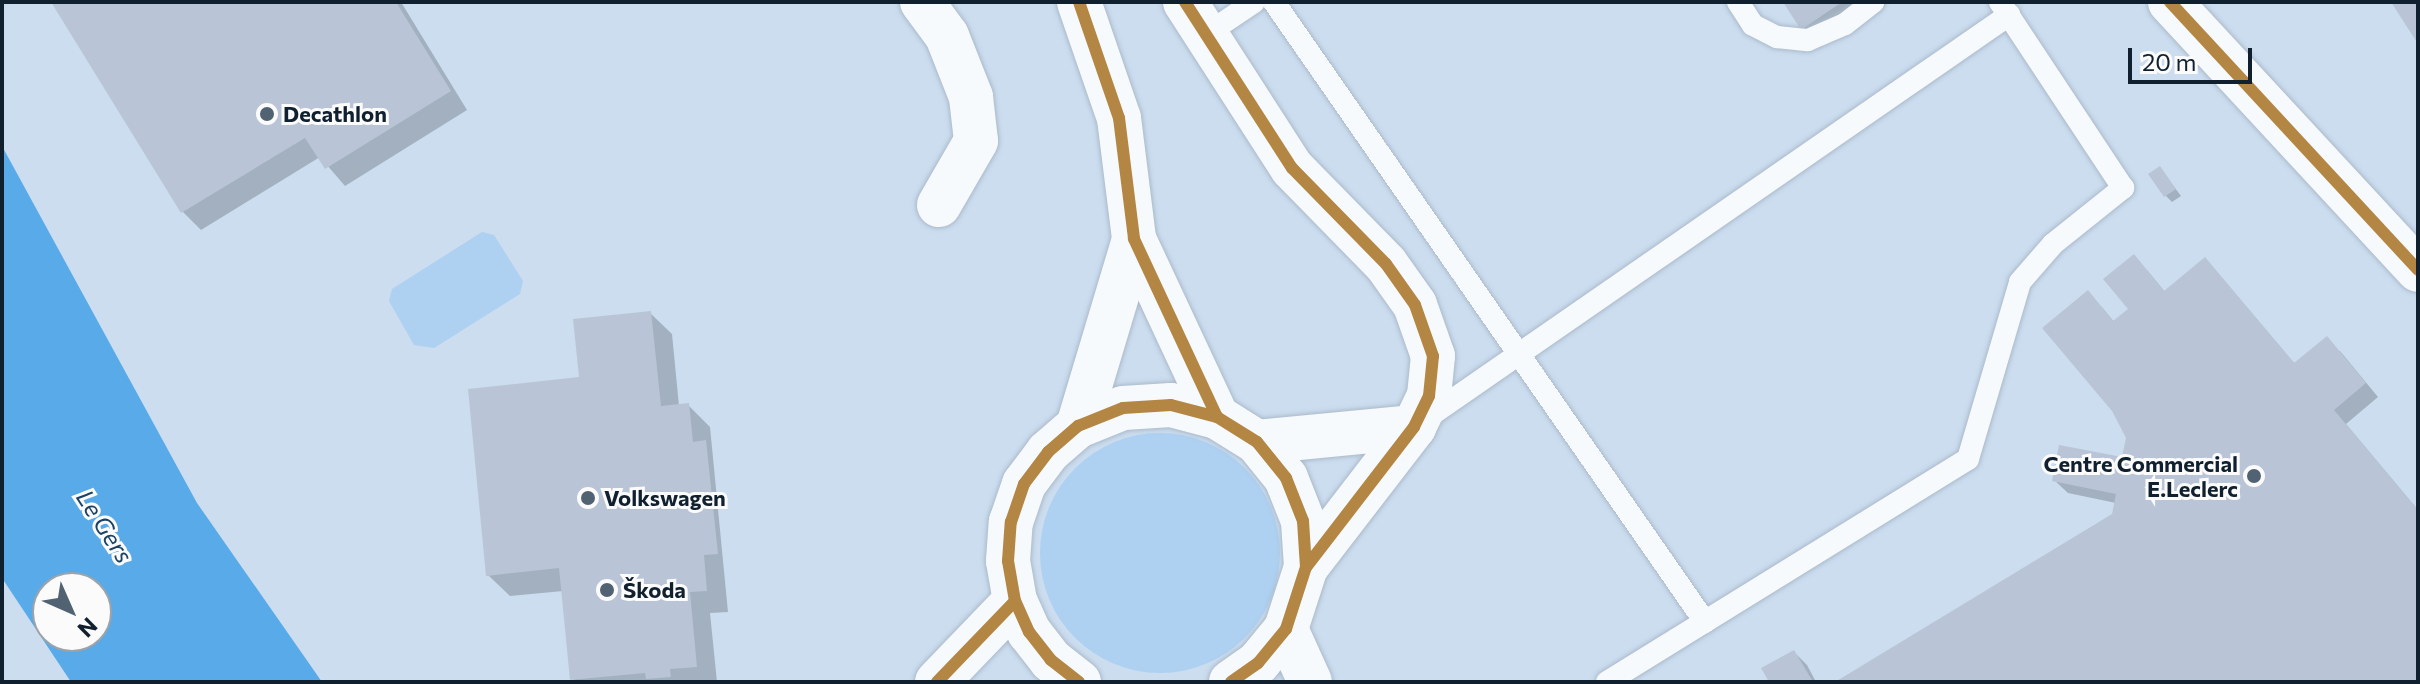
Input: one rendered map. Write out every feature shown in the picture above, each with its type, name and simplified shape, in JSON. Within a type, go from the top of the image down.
[{"type":"street","points":[[922,2],[947,36],[971,97],[976,141],[939,205]]},
{"type":"street","points":[[1079,2],[1119,118],[1134,239],[1217,417]]},
{"type":"street","points":[[2170,2],[2418,270]]},
{"type":"street","points":[[1195,18],[1292,168],[1386,264],[1415,305],[1433,356],[1429,396],[1414,427],[1306,567],[1286,629],[1258,663],[1231,682]]},
{"type":"street","points":[[1078,426],[1134,239]]},
{"type":"street","points":[[1078,682],[1036,642],[1015,601],[1009,548],[1024,484],[1048,452],[1078,426],[1135,407],[1171,405],[1217,417],[1257,442],[1286,478],[1303,521],[1306,567]]},
{"type":"street","points":[[1257,442],[1414,427]]},
{"type":"street","points":[[937,682],[1015,601]]},
{"type":"street","points":[[1286,629],[1310,682]]},
{"type":"lane","points":[[1195,18],[1254,2]]},
{"type":"lane","points":[[1274,2],[1705,622]]},
{"type":"lane","points":[[1738,2],[1753,25],[1777,37],[1808,40],[1845,24],[1873,2]]},
{"type":"lane","points":[[1414,427],[2005,9],[2123,188],[2053,244],[2020,282],[1968,459],[1607,682]]},
{"type":"shaded area","points":[[482,232],[494,235],[523,281],[520,294],[434,348],[414,345],[389,301],[392,289]]},
{"type":"shaded area","points":[[1160,433],[1206,442],[1227,453],[1245,468],[1260,486],[1271,507],[1280,553],[1271,599],[1260,620],[1245,638],[1227,653],[1206,664],[1160,673],[1114,664],[1093,653],[1075,638],[1060,620],[1049,599],[1040,553],[1049,507],[1060,486],[1075,468],[1093,453],[1114,442]]},
{"type":"water","name":"Le Gers","points":[[2,146],[197,503],[322,682],[71,682],[51,652],[112,652],[112,572],[32,572],[32,623],[2,578]]},
{"type":"building","name":"Decathlon","points":[[51,2],[396,2],[451,91],[325,169],[305,138],[181,213]]},
{"type":"building","points":[[1783,2],[1842,2],[1801,30]]},
{"type":"building","points":[[2391,2],[2418,2],[2418,44]]},
{"type":"building","points":[[2160,166],[2176,189],[2164,197],[2148,174]]},
{"type":"building","name":"Centre Commercial E.Leclerc","points":[[2134,254],[2164,291],[2205,257],[2294,363],[2327,336],[2366,383],[2334,410],[2418,510],[2418,682],[1835,682],[2112,514],[2116,494],[2052,481],[2059,445],[2122,457],[2126,438],[2112,411],[2042,328],[2088,290],[2113,321],[2128,309],[2103,279]]},
{"type":"building","name":"Volkswagen","points":[[651,311],[661,406],[689,403],[693,442],[706,440],[718,554],[704,555],[707,591],[690,592],[697,667],[670,669],[671,677],[646,679],[645,673],[570,680],[559,568],[486,576],[468,389],[579,377],[573,319]]},
{"type":"building","points":[[1794,650],[1813,682],[1769,682],[1761,668]]},
{"type":"transit line","points":[[1079,2],[1119,118],[1134,239],[1217,417]]},
{"type":"transit line","points":[[1185,2],[1292,168],[1386,264],[1415,305],[1433,356],[1429,396],[1414,427],[1306,567]]},
{"type":"transit line","points":[[2170,2],[2418,270]]},
{"type":"transit line","points":[[1079,682],[1051,660],[1029,632],[1015,601],[1008,561],[1011,522],[1024,484],[1048,452],[1078,426],[1123,408],[1171,405],[1217,417],[1257,442],[1286,478],[1303,521],[1306,567],[1286,629],[1258,663],[1231,682]]},
{"type":"transit line","points":[[937,682],[1015,601]]},
{"type":"place","name":"Decathlon","points":[[267,114]]},
{"type":"place","name":"Centre Commercial E.Leclerc","points":[[2254,476]]},
{"type":"place","name":"Volkswagen","points":[[588,498]]},
{"type":"place","name":"Škoda","points":[[607,590]]}]
